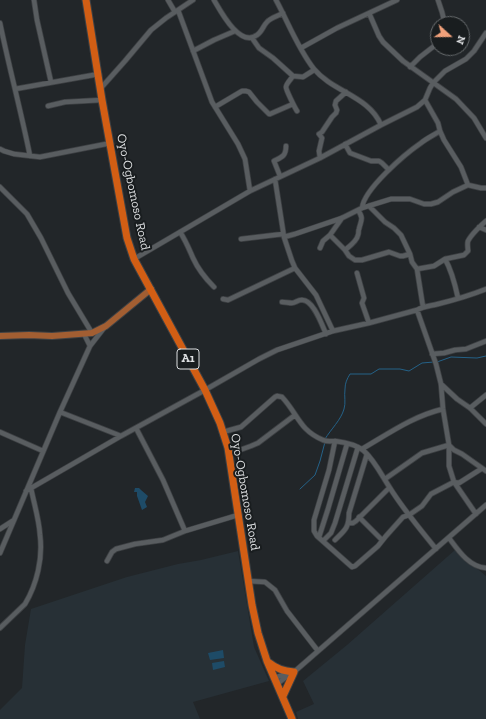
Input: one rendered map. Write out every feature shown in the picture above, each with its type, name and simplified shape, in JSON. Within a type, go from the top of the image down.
[{"type":"highway","name":"Oyo-Ogbomoso Road","points":[[86,0],[102,100],[127,238],[134,259],[205,390],[220,423],[228,448],[248,581],[258,633],[267,661],[292,719]]},
{"type":"highway","points":[[267,661],[276,668],[292,673],[283,696]]},
{"type":"main road","points":[[0,336],[52,336],[92,333],[106,326],[151,289]]},
{"type":"street","points":[[34,0],[51,82]]},
{"type":"street","points":[[168,0],[176,11],[215,107],[238,144],[245,159],[250,191]]},
{"type":"street","points":[[101,88],[158,23],[193,0]]},
{"type":"street","points":[[214,0],[227,22],[235,31],[246,37],[252,38],[258,35],[268,21],[283,13]]},
{"type":"street","points":[[276,0],[314,70],[323,78],[360,100],[370,108],[378,118],[381,125]]},
{"type":"street","points":[[301,48],[337,28],[398,0]]},
{"type":"street","points":[[438,0],[443,16]]},
{"type":"street","points":[[369,13],[383,42],[410,67],[456,99],[474,118],[486,137]]},
{"type":"street","points":[[0,23],[30,156]]},
{"type":"street","points":[[193,51],[235,31]]},
{"type":"street","points":[[134,259],[250,191],[320,158],[417,107],[425,100],[433,83],[445,72],[466,59],[474,51],[486,33]]},
{"type":"street","points":[[252,38],[259,48],[293,76],[305,76],[314,70]]},
{"type":"street","points":[[410,67],[430,50]]},
{"type":"street","points":[[15,89],[99,74]]},
{"type":"street","points":[[293,76],[286,87],[297,111]]},
{"type":"street","points":[[215,107],[246,90],[269,114],[293,104]]},
{"type":"street","points":[[320,158],[319,151],[322,138],[319,134],[336,113],[336,101],[346,92]]},
{"type":"street","points":[[48,106],[65,102],[102,100]]},
{"type":"street","points":[[425,100],[438,123],[444,140],[461,167],[468,185]]},
{"type":"street","points":[[345,250],[355,241],[362,222],[360,210],[363,202],[373,187],[389,170],[420,143],[440,131]]},
{"type":"street","points":[[0,149],[14,154],[40,157],[111,143]]},
{"type":"street","points":[[346,144],[350,153],[371,161],[378,161],[389,170]]},
{"type":"street","points":[[280,176],[274,161],[283,156],[286,152],[286,146]]},
{"type":"street","points":[[275,179],[283,235],[295,268],[316,295],[333,331]]},
{"type":"street","points":[[241,239],[295,234],[391,199],[410,199],[424,204],[434,203],[468,185],[486,188]]},
{"type":"street","points":[[0,187],[27,214],[41,238],[68,293],[92,333]]},
{"type":"street","points":[[369,206],[401,235],[412,262],[417,269],[423,307]]},
{"type":"street","points":[[320,248],[323,241],[330,235],[342,218]]},
{"type":"street","points":[[417,269],[434,266],[445,258],[464,255],[467,253],[468,242],[479,227],[486,221]]},
{"type":"street","points":[[479,227],[486,230]]},
{"type":"street","points":[[180,232],[186,241],[193,259],[214,287]]},
{"type":"street","points":[[330,235],[351,258],[355,260],[388,252],[400,256],[410,254]]},
{"type":"street","points":[[445,258],[453,275],[458,298]]},
{"type":"street","points":[[223,299],[228,300],[295,268]]},
{"type":"street","points":[[357,273],[364,298],[362,303],[369,323]]},
{"type":"street","points":[[28,490],[121,436],[277,350],[333,331],[369,323],[423,307],[436,305],[486,289]]},
{"type":"street","points":[[282,302],[292,303],[305,300],[309,302],[318,316],[326,334]]},
{"type":"street","points":[[417,310],[441,384],[442,409],[450,445],[449,466],[454,482],[476,514]]},
{"type":"street","points":[[0,553],[28,490],[43,451],[90,346],[106,326]]},
{"type":"street","points":[[84,334],[90,346]]},
{"type":"street","points":[[432,354],[466,349],[486,341]]},
{"type":"street","points":[[441,384],[470,408],[486,424]]},
{"type":"street","points":[[470,408],[486,395]]},
{"type":"street","points":[[223,432],[241,426],[275,397],[282,396],[304,428],[312,434],[324,441],[335,441],[360,448],[367,454],[385,479],[389,488],[436,548]]},
{"type":"street","points":[[321,539],[333,528],[360,448],[422,415],[442,409]]},
{"type":"street","points":[[60,412],[121,436]]},
{"type":"street","points":[[229,454],[252,446],[295,416]]},
{"type":"street","points":[[136,428],[163,480],[185,532]]},
{"type":"street","points":[[0,432],[43,451]]},
{"type":"street","points":[[335,441],[329,470],[314,520],[314,531],[352,567],[378,546],[403,517],[409,515],[422,506],[431,494],[454,482],[459,483],[484,470],[454,450],[450,445]]},
{"type":"street","points":[[321,539],[347,444]]},
{"type":"street","points":[[385,479],[422,453],[450,445]]},
{"type":"street","points":[[335,540],[347,528],[349,523],[350,513],[367,454]]},
{"type":"street","points":[[349,523],[353,523],[359,518],[389,488]]},
{"type":"street","points":[[0,628],[25,604],[35,581],[38,568],[41,552],[40,532],[28,490]]},
{"type":"street","points":[[276,681],[286,674],[292,673],[486,505]]},
{"type":"street","points":[[107,561],[112,552],[116,549],[135,544],[163,540],[238,515]]},
{"type":"street","points":[[359,518],[382,540]]},
{"type":"street","points":[[0,529],[14,520]]},
{"type":"street","points":[[449,538],[464,557],[481,568],[486,568]]},
{"type":"street","points":[[248,581],[265,582],[275,590],[287,612],[318,651]]},
{"type":"shaded area","points":[[135,488],[139,488],[148,496],[145,502],[147,507],[142,510],[137,492],[134,492]]},
{"type":"shaded area","points":[[455,550],[486,576],[486,719],[298,719],[296,712],[314,704],[303,681],[347,645]]},
{"type":"shaded area","points":[[238,551],[254,647],[269,681],[193,702],[200,719],[0,719],[0,710],[22,688],[25,645],[31,609],[127,577]]},
{"type":"shaded area","points":[[223,650],[224,658],[210,660],[208,653]]},
{"type":"shaded area","points":[[224,661],[225,667],[213,670],[212,663]]},
{"type":"waterway","points":[[437,362],[451,357],[477,358],[486,356]]},
{"type":"waterway","points":[[325,439],[343,413],[345,404],[345,385],[350,374],[371,374],[379,369],[400,369],[409,371],[422,363],[434,362]]},
{"type":"waterway","points":[[300,489],[315,475],[325,442]]}]
